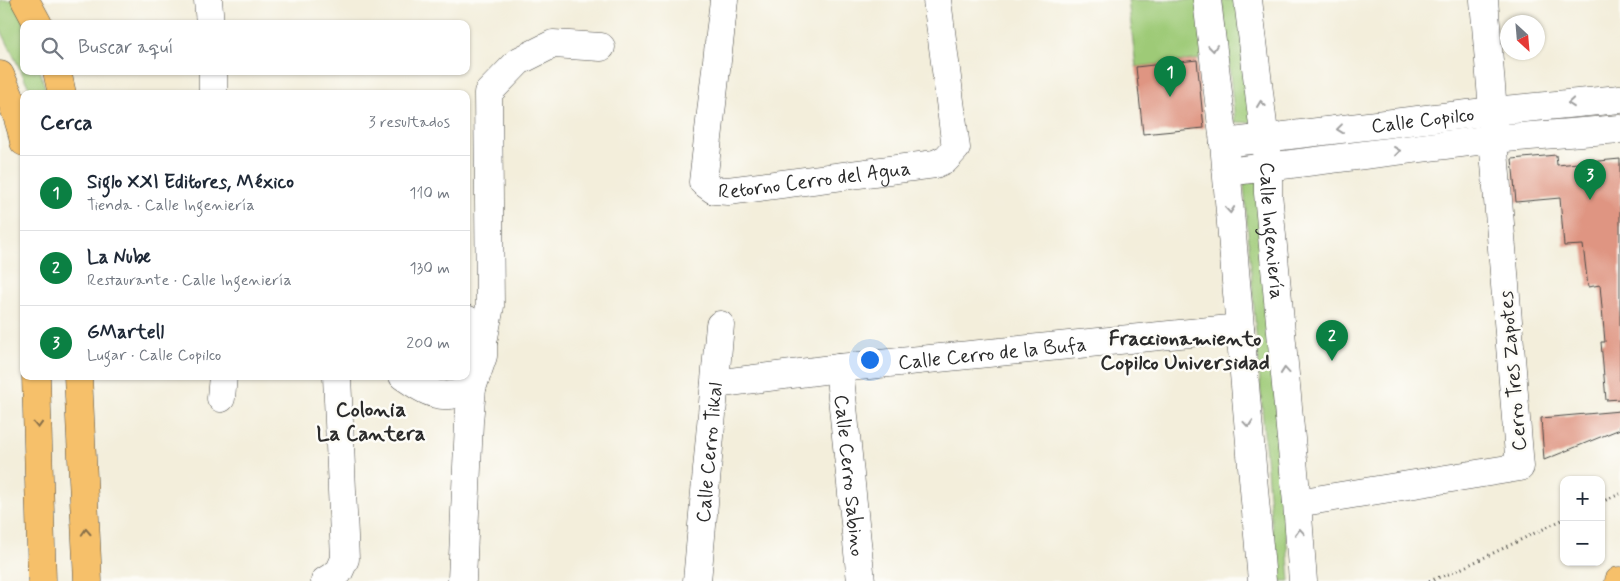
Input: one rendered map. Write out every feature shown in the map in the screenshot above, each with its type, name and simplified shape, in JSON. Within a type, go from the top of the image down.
[{"type":"main road","points":[[25,0],[38,20]]},
{"type":"main road","points":[[40,20],[42,0]]},
{"type":"main road","points":[[0,75],[20,125]]},
{"type":"main road","points":[[58,75],[61,90]]},
{"type":"main road","points":[[36,380],[42,581]]},
{"type":"main road","points":[[78,380],[88,581]]},
{"type":"street","points":[[208,0],[210,20]]},
{"type":"street","name":"Retorno Cerro del Agua","points":[[724,0],[703,182],[714,190],[728,191],[935,164],[946,159],[956,148],[937,0]]},
{"type":"street","name":"Calle Ingeniería","points":[[1207,0],[1227,172],[1262,581]]},
{"type":"street","name":"Calle Ingeniería","points":[[1248,0],[1268,167],[1268,193],[1303,581]]},
{"type":"street","points":[[1484,0],[1493,111],[1493,139]]},
{"type":"street","points":[[462,580],[472,388],[483,356],[483,342],[474,314],[488,93],[519,61],[553,44],[601,47]]},
{"type":"street","points":[[213,75],[213,90]]},
{"type":"street","name":"Calle Copilco","points":[[1224,143],[1493,111],[1620,99]]},
{"type":"street","name":"Calle Copilco","points":[[1227,172],[1493,139],[1620,129]]},
{"type":"street","name":"Cerro Tres Zapotes","points":[[1297,503],[1520,467],[1493,139]]},
{"type":"street","name":"Calle Cerro Tikal","points":[[696,581],[720,325]]},
{"type":"street","name":"Calle Cerro de la Bufa","points":[[715,384],[839,368],[1240,328]]},
{"type":"street","name":"Calle Cerro Sabino","points":[[839,368],[861,581]]},
{"type":"street","points":[[325,581],[339,572],[345,559],[338,380]]},
{"type":"street","points":[[409,380],[424,391],[443,395],[459,394],[472,388]]},
{"type":"street","points":[[443,395],[469,422]]},
{"type":"path","points":[[1605,500],[1620,494]]},
{"type":"path","points":[[1429,581],[1454,572],[1560,521]]},
{"type":"green space","points":[[0,0],[16,0],[23,20],[20,20],[20,69],[0,28]]},
{"type":"green space","points":[[1128,0],[1201,0],[1208,58],[1136,67]]},
{"type":"green space","points":[[1222,0],[1240,0],[1253,123],[1235,122]]},
{"type":"green space","points":[[23,75],[41,75],[46,90],[30,90]]},
{"type":"green space","points":[[1258,181],[1290,581],[1280,581],[1275,568],[1244,184]]},
{"type":"building","points":[[1197,60],[1204,128],[1143,134],[1136,67]]},
{"type":"building","points":[[1556,155],[1557,165],[1620,159],[1620,399],[1606,400],[1601,342],[1605,342],[1600,285],[1588,287],[1583,245],[1564,246],[1560,198],[1516,202],[1512,159]]},
{"type":"building","points":[[1620,411],[1620,429],[1544,460],[1541,418]]},
{"type":"place","name":"Siglo XXI Editores, México","points":[[1170,97]]},
{"type":"place","name":"GMartell","points":[[1590,200]]},
{"type":"place","name":"La Nube","points":[[1332,361]]},
{"type":"district","name":"Fraccionamiento Copilco Universidad","points":[[1185,350]]},
{"type":"district","name":"Colonia La Cantera","points":[[371,421]]}]
